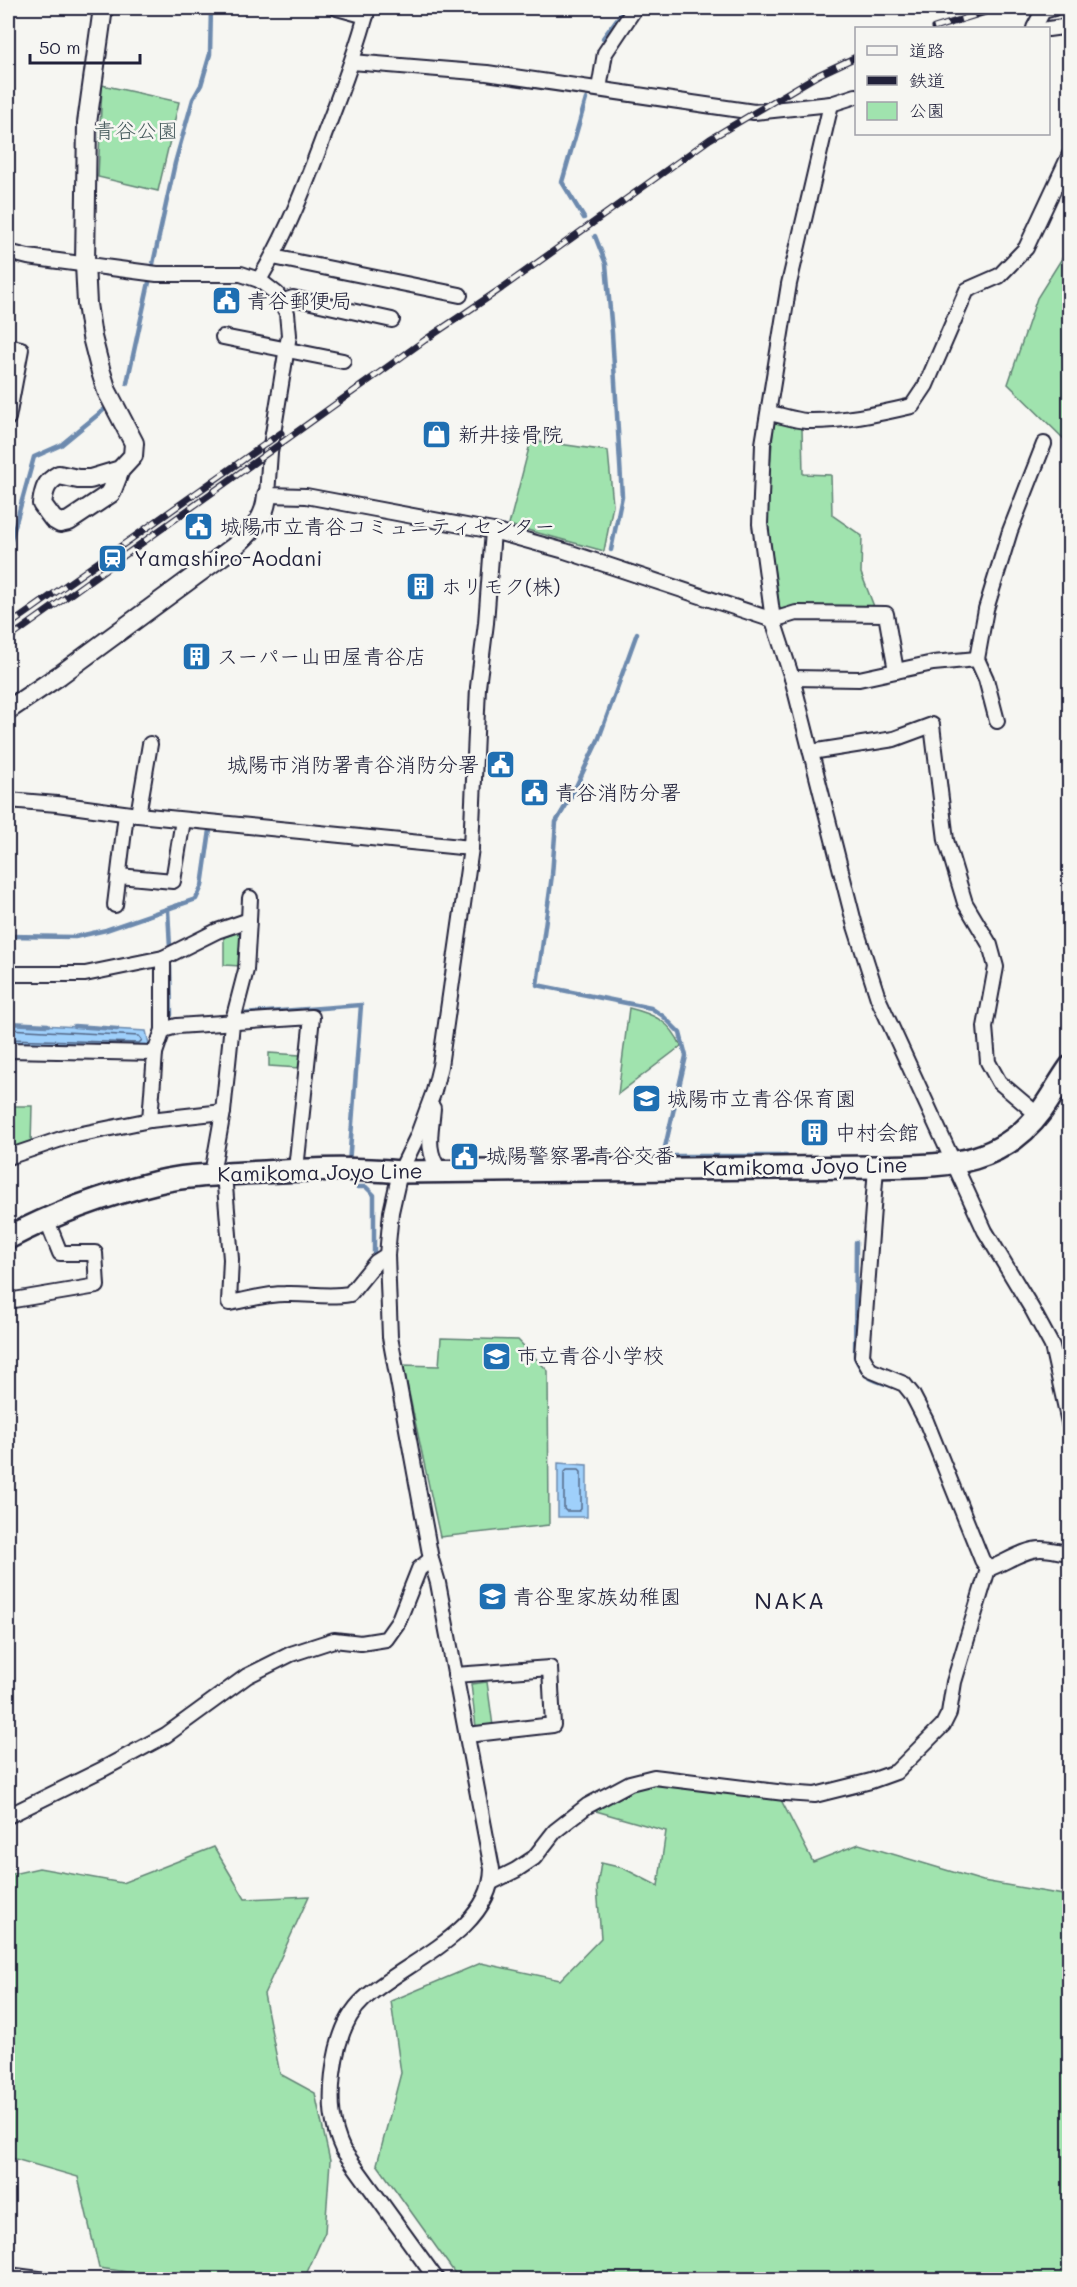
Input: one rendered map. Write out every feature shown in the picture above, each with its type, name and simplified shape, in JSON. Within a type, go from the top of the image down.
[{"type":"main road","name":"Kamikoma Joyo Line","points":[[8,1238],[46,1218],[99,1199],[160,1181],[218,1174],[365,1169],[400,1172],[876,1167],[953,1164],[984,1156],[1014,1139],[1038,1114],[1070,1067]]},
{"type":"street","points":[[103,8],[87,123],[85,264],[87,304],[101,372],[107,391],[134,443],[133,456],[120,470]]},
{"type":"street","points":[[259,280],[273,257],[307,182],[352,62],[367,12],[337,8]]},
{"type":"street","points":[[598,90],[605,53],[635,8]]},
{"type":"street","points":[[1035,27],[1043,11],[1054,8]]},
{"type":"street","points":[[352,62],[487,73],[754,112],[831,105],[855,96]]},
{"type":"street","points":[[831,105],[789,284],[764,444],[760,524],[772,620],[792,678],[855,926],[878,998],[985,1231],[1052,1346],[1070,1427]]},
{"type":"street","points":[[769,413],[804,421],[831,420],[883,413],[912,406],[926,385],[967,290],[999,276],[1026,248],[1070,154]]},
{"type":"street","points":[[8,252],[28,257],[150,273],[249,276],[259,280],[277,294],[290,324],[270,452],[266,509],[258,524],[234,547],[60,675],[8,710]]},
{"type":"street","points":[[273,257],[460,295]]},
{"type":"street","points":[[282,302],[293,298],[392,320]]},
{"type":"street","points":[[223,337],[343,361]]},
{"type":"street","points":[[8,346],[21,349],[8,418]]},
{"type":"street","points":[[997,721],[986,679],[977,659],[986,609],[1010,531],[1044,444]]},
{"type":"street","points":[[267,495],[306,496],[493,531],[566,551],[772,620],[796,613],[886,614],[896,671]]},
{"type":"street","points":[[437,2280],[343,2150],[335,2133],[332,2110],[335,2058],[341,2037],[351,2016],[364,1999],[431,1952],[467,1923],[492,1882],[492,1869],[467,1735],[438,1583],[431,1559],[390,1337],[387,1256],[391,1212],[400,1172],[417,1137],[434,1091],[440,1066],[471,848],[478,687],[486,623],[493,531]]},
{"type":"street","points":[[792,678],[859,679],[933,663],[977,659]]},
{"type":"street","points":[[811,752],[894,739],[932,725],[946,840],[965,903],[990,945],[996,967],[985,1027],[988,1062],[999,1082],[1038,1114]]},
{"type":"street","points":[[116,905],[119,876],[150,744]]},
{"type":"street","points":[[8,800],[57,804],[132,815],[471,848]]},
{"type":"street","points":[[119,876],[173,881],[183,820]]},
{"type":"street","points":[[250,898],[246,970],[232,1024],[218,1174],[231,1259],[229,1303],[280,1294],[331,1297],[350,1294],[376,1262],[387,1256]]},
{"type":"street","points":[[8,974],[86,974],[163,958],[217,931],[249,920]]},
{"type":"street","points":[[150,1120],[155,1053],[163,1030],[163,958]]},
{"type":"street","points":[[163,1030],[177,1026],[312,1017],[296,1170]]},
{"type":"street","points":[[8,1050],[155,1053]]},
{"type":"street","points":[[434,1091],[429,1148],[432,1160],[440,1171]]},
{"type":"street","points":[[8,1157],[67,1137],[150,1120],[224,1112]]},
{"type":"street","points":[[876,1167],[862,1356],[870,1370],[904,1384],[912,1394],[926,1421],[982,1560],[988,1569]]},
{"type":"street","points":[[8,1301],[97,1286],[95,1253],[60,1253],[46,1218]]},
{"type":"street","points":[[988,1569],[1006,1563],[1024,1552],[1040,1549],[1070,1553]]},
{"type":"street","points":[[8,1816],[166,1735],[247,1676],[291,1654],[334,1640],[361,1643],[386,1639],[398,1622],[419,1569],[431,1559]]},
{"type":"street","points":[[492,1882],[534,1858],[555,1831],[587,1806],[630,1783],[654,1777],[815,1795],[871,1781],[896,1772],[943,1725],[949,1713],[954,1682],[988,1569]]},
{"type":"street","points":[[455,1675],[550,1668],[553,1725],[467,1735]]},
{"type":"street","points":[[8,2275],[47,2280]]},
{"type":"green space","name":"青谷公園","points":[[102,85],[179,102],[158,191],[98,177]]},
{"type":"green space","points":[[1069,247],[1070,444],[1008,384],[1037,298]]},
{"type":"green space","points":[[774,422],[802,428],[803,474],[831,475],[832,515],[862,536],[861,573],[875,609],[780,612],[766,510]]},
{"type":"green space","points":[[531,440],[608,451],[613,505],[604,551],[509,525]]},
{"type":"green space","points":[[237,933],[242,938],[241,966],[224,965],[224,937]]},
{"type":"green space","points":[[629,1008],[661,1020],[672,1031],[681,1046],[618,1094]]},
{"type":"green space","points":[[269,1053],[300,1055],[299,1068],[269,1066]]},
{"type":"green space","points":[[8,1106],[32,1106],[31,1145],[8,1153]]},
{"type":"green space","points":[[441,1338],[518,1340],[548,1371],[549,1525],[440,1537],[403,1365],[439,1366]]},
{"type":"green space","points":[[487,1682],[493,1726],[476,1727],[471,1684]]},
{"type":"green space","points":[[659,1782],[780,1798],[813,1862],[859,1844],[983,1881],[1069,1896],[1069,2279],[459,2279],[377,2164],[401,2073],[391,2001],[481,1963],[560,1980],[601,1938],[597,1887],[601,1863],[623,1868],[658,1886],[666,1831],[589,1809],[632,1788]]},
{"type":"green space","points":[[214,1847],[245,1899],[309,1896],[264,1994],[280,2074],[315,2093],[330,2161],[325,2232],[304,2279],[137,2279],[134,2273],[99,2268],[78,2177],[8,2157],[8,1875],[39,1868],[122,1883]]},
{"type":"water","points":[[8,1023],[146,1031],[149,1044],[143,1049],[8,1044]]},
{"type":"water","points":[[558,1463],[587,1465],[587,1517],[558,1517]]},
{"type":"waterway","points":[[127,383],[175,163],[193,99],[201,85],[210,54],[211,8]]},
{"type":"waterway","points":[[603,38],[625,8]]},
{"type":"waterway","points":[[584,218],[562,182],[586,99]]},
{"type":"waterway","points":[[595,236],[606,264],[622,496],[611,550]]},
{"type":"waterway","points":[[8,563],[10,544],[34,457],[61,445],[106,408]]},
{"type":"waterway","points":[[637,633],[599,738],[572,795],[556,822],[552,875],[537,985],[651,1008],[680,1033],[686,1056],[663,1156],[786,1156]]},
{"type":"waterway","points":[[8,936],[75,937],[106,930],[196,899],[202,886],[210,830]]},
{"type":"waterway","points":[[168,909],[170,948]]},
{"type":"waterway","points":[[170,966],[171,1015]]},
{"type":"waterway","points":[[242,1014],[361,1005],[349,1164]]},
{"type":"waterway","points":[[8,1023],[48,1025]]},
{"type":"waterway","points":[[74,1026],[117,1029]]},
{"type":"waterway","points":[[357,1187],[366,1187],[374,1195],[374,1253]]},
{"type":"waterway","points":[[856,1242],[855,1357],[866,1375],[881,1383],[896,1387]]},
{"type":"railway","points":[[937,27],[999,8]]},
{"type":"railway","points":[[8,639],[710,139],[818,75],[855,57]]},
{"type":"railway","points":[[8,626],[281,433]]},
{"type":"place","name":"青谷郵便局","points":[[226,301]]},
{"type":"place","name":"新井接骨院","points":[[437,435]]},
{"type":"place","name":"城陽市立青谷コミュニティセンター","points":[[199,527]]},
{"type":"place","name":"Yamashiro-Aodani","points":[[113,559]]},
{"type":"place","name":"ホリモク(株)","points":[[420,587]]},
{"type":"place","name":"スーパー山田屋青谷店","points":[[196,657]]},
{"type":"place","name":"城陽市消防署青谷消防分署","points":[[500,765]]},
{"type":"place","name":"青谷消防分署","points":[[534,793]]},
{"type":"place","name":"城陽市立青谷保育園","points":[[646,1099]]},
{"type":"place","name":"中村会館","points":[[814,1133]]},
{"type":"place","name":"城陽警察署青谷交番","points":[[465,1156]]},
{"type":"place","name":"市立青谷小学校","points":[[496,1356]]},
{"type":"place","name":"青谷聖家族幼稚園","points":[[492,1597]]},
{"type":"district","name":"NAKA","points":[[790,1601]]}]
